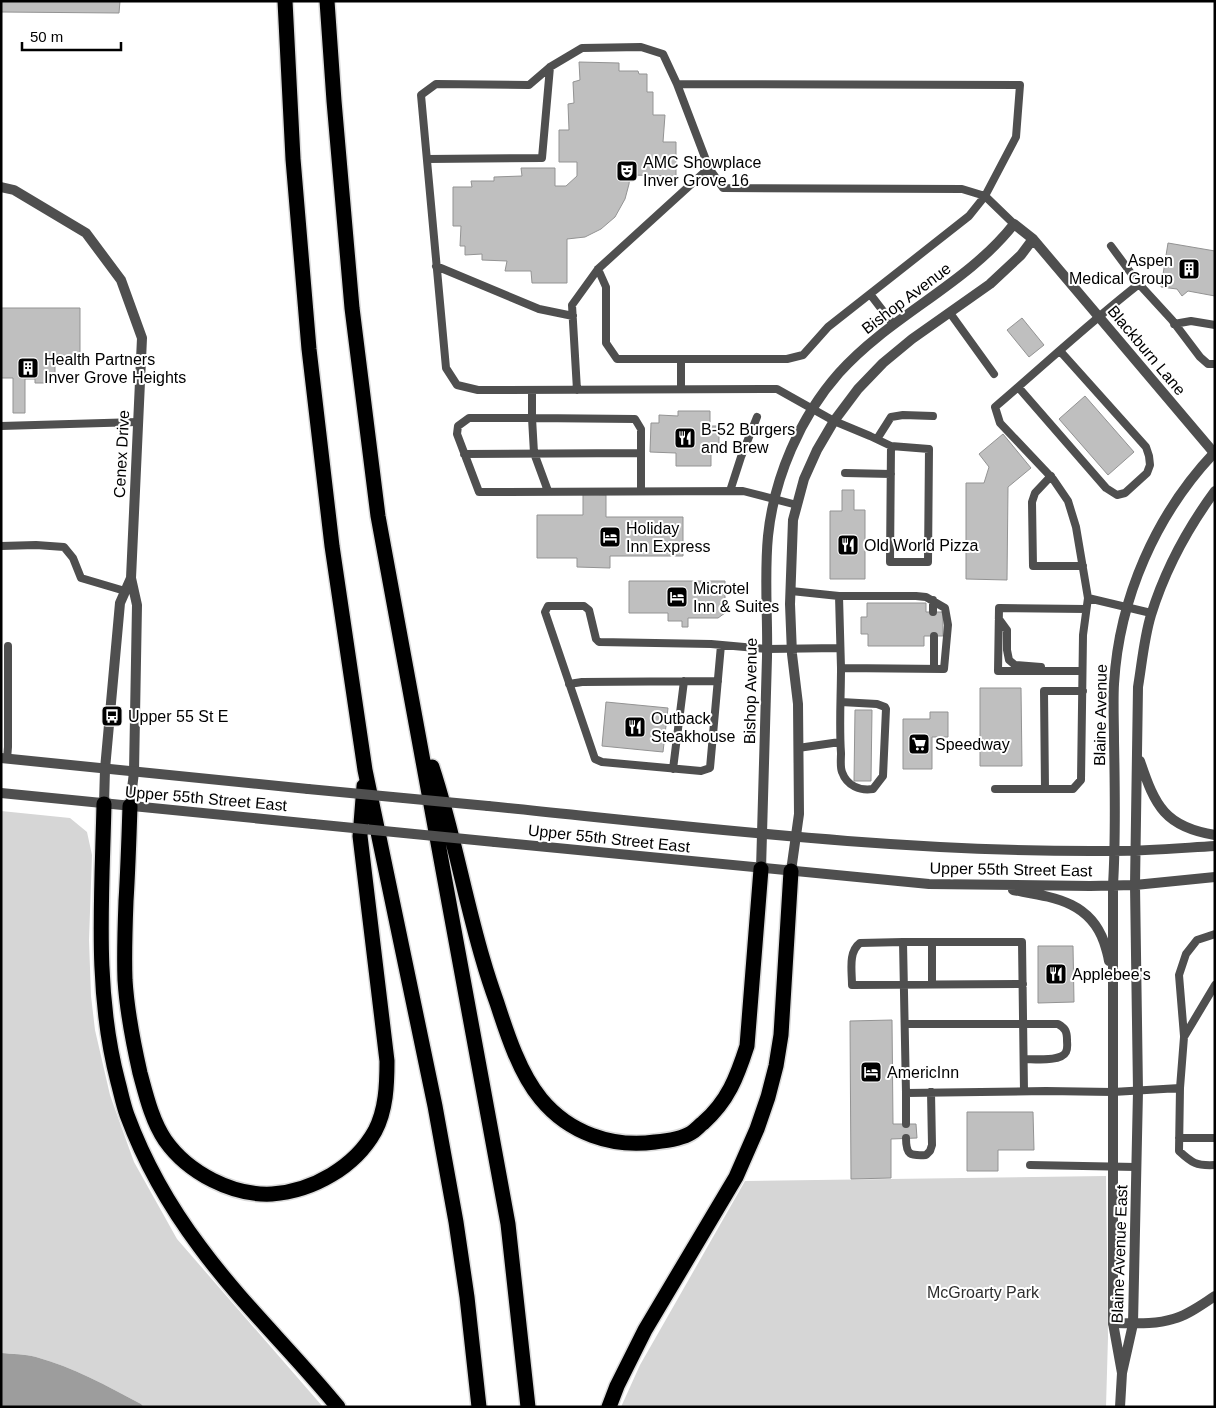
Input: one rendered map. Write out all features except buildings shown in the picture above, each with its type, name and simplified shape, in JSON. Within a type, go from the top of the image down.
[{"type":"highway","points":[[285,1],[293,159],[309,349],[332,546],[365,770],[437,1116],[456,1222],[467,1297],[479,1407]]},
{"type":"highway","points":[[327,1],[352,308],[376,506],[508,1224],[528,1407]]},
{"type":"highway","points":[[415,716],[442,798],[482,959],[507,1034],[523,1069],[540,1098],[555,1114],[576,1130],[600,1140],[620,1143],[643,1144],[666,1141],[690,1134],[712,1116],[728,1096],[739,1072],[746,1046],[761,868]]},
{"type":"highway","points":[[130,806],[125,980],[129,1017],[136,1053],[143,1084],[154,1118],[165,1140],[197,1172],[223,1186],[248,1192],[272,1194],[302,1188],[324,1180],[344,1167],[360,1151],[375,1131],[383,1108],[387,1089],[388,1061],[360,836],[365,770]]},
{"type":"highway","points":[[104,804],[100,946],[102,983],[105,1020],[112,1060],[126,1114],[148,1163],[199,1246],[233,1289],[338,1407]]},
{"type":"highway","points":[[609,1407],[616,1386],[645,1330],[736,1177],[760,1121],[770,1089],[781,1035],[792,871]]},
{"type":"street","name":"Cenex Drive","points":[[1,187],[14,190],[86,233],[120,280],[142,338],[130,578],[137,605],[134,772],[130,806]]},
{"type":"street","name":"Blackburn Lane","points":[[1014,224],[1033,239],[1214,452]]},
{"type":"street","name":"Bishop Avenue","points":[[761,868],[767,649],[766,563],[774,499],[785,464],[798,435],[813,409],[838,374],[864,348],[893,324],[971,268],[1001,240],[1014,224]]},
{"type":"street","points":[[792,871],[799,814],[798,704],[792,648],[790,604],[793,520],[804,479],[817,450],[834,422],[858,389],[912,339],[973,297],[1006,270],[1033,239]]},
{"type":"street","name":"Blaine Avenue","points":[[1113,885],[1115,851],[1114,686],[1116,657],[1127,607],[1140,566],[1155,536],[1188,483],[1214,452]]},
{"type":"street","points":[[1135,885],[1138,687],[1142,660],[1152,613],[1178,547],[1215,491]]},
{"type":"street","name":"Cenex Drive","points":[[104,804],[105,769],[120,602],[130,578]]},
{"type":"street","points":[[1137,752],[1148,788],[1158,805],[1169,818],[1180,826],[1204,834],[1215,835]]},
{"type":"street","name":"Upper 55th Street East","points":[[4,759],[762,834],[943,848],[1018,851],[1115,851],[1215,846]]},
{"type":"street","name":"Upper 55th Street East","points":[[1,793],[930,884],[1135,885],[1215,877]]},
{"type":"street","points":[[986,885],[1058,898],[1080,909],[1095,925],[1104,940],[1113,974]]},
{"type":"street","name":"Blaine Avenue East","points":[[1113,885],[1113,1323],[1122,1373]]},
{"type":"street","name":"Blaine Avenue East","points":[[1122,1373],[1133,1324],[1138,1090],[1135,885]]},
{"type":"street","points":[[1113,1323],[1133,1324],[1172,1320],[1188,1313],[1215,1296]]},
{"type":"street","points":[[1120,1407],[1122,1373]]},
{"type":"lane","points":[[891,446],[890,562],[928,562],[929,448],[891,446],[834,422],[777,389],[478,390],[457,385],[446,368],[421,95],[436,84],[529,86],[550,66],[582,48],[641,47],[664,54],[709,168],[723,188],[962,189],[985,196],[1014,224]]},
{"type":"lane","points":[[427,159],[542,158],[550,66]]},
{"type":"lane","points":[[598,269],[606,287],[606,343],[617,359],[787,358],[803,356],[828,327],[969,216],[985,196],[1016,137],[1020,85],[677,84]]},
{"type":"lane","points":[[577,390],[572,305],[598,269],[709,168]]},
{"type":"lane","points":[[1111,246],[1139,284],[1200,356],[1208,364],[1215,364]]},
{"type":"lane","points":[[436,266],[539,309],[573,316]]},
{"type":"lane","points":[[995,789],[1073,789],[1081,780],[1083,635],[1088,598],[1076,528],[1068,501],[1051,476],[1000,423],[995,407],[1099,316],[1139,284]]},
{"type":"lane","points":[[870,294],[893,324]]},
{"type":"lane","points":[[950,313],[994,374]]},
{"type":"lane","points":[[1174,324],[1191,321],[1215,325]]},
{"type":"lane","points":[[1018,387],[1106,488],[1117,495],[1124,493],[1147,473],[1150,465],[1146,447],[1060,351]]},
{"type":"lane","points":[[680,389],[681,359]]},
{"type":"lane","points":[[532,390],[534,453],[548,491]]},
{"type":"lane","points":[[878,439],[891,417],[903,415],[933,416]]},
{"type":"lane","points":[[730,490],[757,417]]},
{"type":"lane","points":[[641,491],[641,429],[635,419],[469,418],[458,426],[457,434],[479,492],[548,491],[641,491],[743,490],[797,505]]},
{"type":"lane","points":[[1,426],[138,422]]},
{"type":"lane","points":[[464,454],[641,453]]},
{"type":"lane","points":[[845,473],[891,474]]},
{"type":"lane","points":[[1051,476],[1035,492],[1032,502],[1033,566],[1083,566]]},
{"type":"lane","points":[[1,546],[36,545],[64,547],[73,558],[81,578],[125,591]]},
{"type":"lane","points":[[791,591],[839,596],[916,596],[933,600],[945,608],[948,624],[944,669],[841,668]]},
{"type":"lane","points":[[839,596],[842,772],[850,785],[863,791],[873,789],[883,776],[886,709],[877,704],[841,702]]},
{"type":"lane","points":[[1088,598],[1152,613]]},
{"type":"lane","points":[[933,600],[933,612]]},
{"type":"lane","points":[[721,645],[710,768],[701,772],[602,762],[595,759],[544,612],[548,606],[584,606],[588,610],[596,639],[599,642],[721,645],[767,649],[840,648]]},
{"type":"lane","points":[[1082,671],[998,671],[999,608],[1086,609]]},
{"type":"lane","points":[[999,619],[1007,630],[1009,660],[1015,665],[1059,667],[1066,672]]},
{"type":"lane","points":[[934,636],[934,669]]},
{"type":"lane","points":[[4,759],[8,747],[8,646]]},
{"type":"lane","points":[[672,769],[684,681]]},
{"type":"lane","points":[[569,684],[582,682],[718,681]]},
{"type":"lane","points":[[1045,789],[1044,691],[1083,690]]},
{"type":"lane","points":[[798,748],[840,742]]},
{"type":"lane","points":[[1215,934],[1196,940],[1186,954],[1179,975],[1184,1037],[1180,1088],[1179,1151],[1190,1161],[1202,1166],[1215,1165]]},
{"type":"lane","points":[[904,942],[906,1124]]},
{"type":"lane","points":[[932,942],[932,984]]},
{"type":"lane","points":[[1023,984],[852,985],[852,954],[854,947],[860,943],[1022,942],[1023,984],[1024,1091]]},
{"type":"lane","points":[[1184,1037],[1215,985]]},
{"type":"lane","points":[[905,1024],[1058,1024],[1064,1027],[1068,1033],[1065,1054],[1059,1058],[1024,1059]]},
{"type":"lane","points":[[906,1093],[1113,1092],[1180,1088]]},
{"type":"lane","points":[[906,1138],[906,1150],[909,1154],[914,1156],[926,1155],[930,1152],[932,1145],[931,1092]]},
{"type":"lane","points":[[1180,1138],[1215,1138]]},
{"type":"lane","points":[[1030,1165],[1136,1167]]},
{"type":"green space","points":[[1,811],[70,818],[87,832],[92,855],[89,940],[91,996],[95,1030],[110,1095],[134,1162],[177,1239],[323,1407],[144,1407],[103,1384],[50,1361],[32,1356],[1,1353]]},
{"type":"green space","name":"McGroarty Park","points":[[1106,1176],[1108,1337],[1106,1407],[621,1407],[640,1365],[745,1181]]},
{"type":"shaded area","points":[[1,1353],[32,1356],[50,1361],[103,1384],[144,1407],[1,1407]]},
{"type":"place","name":"AMC Showplace Inver Grove 16","points":[[627,171]]},
{"type":"place","name":"Aspen Medical Group","points":[[1189,269]]},
{"type":"place","name":"Health Partners Inver Grove Heights","points":[[28,368]]},
{"type":"place","name":"B-52 Burgers and Brew","points":[[685,438]]},
{"type":"place","name":"Holiday Inn Express","points":[[610,537]]},
{"type":"place","name":"Old World Pizza","points":[[848,545]]},
{"type":"place","name":"Microtel Inn & Suites","points":[[677,597]]},
{"type":"place","name":"Upper 55 St E","points":[[112,716]]},
{"type":"place","name":"Outback Steakhouse","points":[[635,727]]},
{"type":"place","name":"Speedway","points":[[919,744]]},
{"type":"place","name":"Applebee's","points":[[1056,974]]},
{"type":"place","name":"AmericInn","points":[[871,1072]]}]
